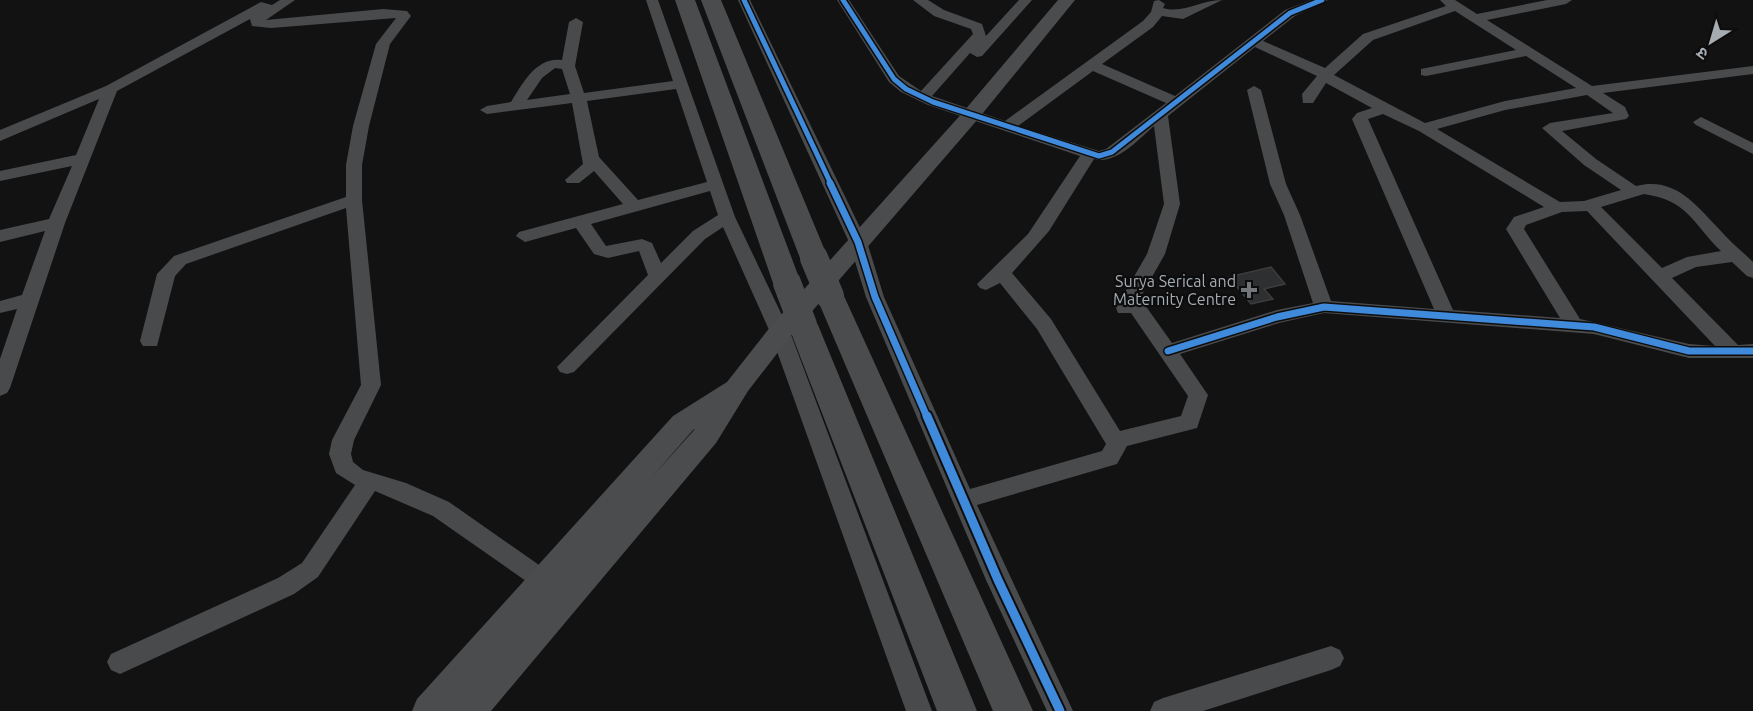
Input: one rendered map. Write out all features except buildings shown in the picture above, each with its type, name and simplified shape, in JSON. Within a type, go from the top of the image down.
[{"type":"highway","points":[[685,0],[787,283],[791,328],[957,711]]},
{"type":"highway","points":[[711,0],[830,296],[1013,711]]},
{"type":"main road","points":[[469,711],[706,435],[739,384],[791,328],[858,242],[970,116],[1067,0]]},
{"type":"main road","points":[[429,711],[683,423],[739,384]]},
{"type":"street","points":[[1,146],[108,93],[276,0]]},
{"type":"street","points":[[289,0],[261,16],[256,20],[257,23],[271,24],[383,13],[404,16],[382,44],[361,126],[354,165],[354,200],[371,386],[343,440],[340,453],[344,467],[356,477],[398,489],[441,509],[544,581]]},
{"type":"street","points":[[652,0],[727,217],[791,328],[919,711]]},
{"type":"street","points":[[744,0],[858,242],[875,297],[1060,711]]},
{"type":"street","points":[[843,0],[894,78],[928,100],[1007,128],[1090,154],[1104,156],[1302,7],[1322,0]]},
{"type":"street","points":[[919,0],[939,13],[977,27],[980,34],[928,100]]},
{"type":"street","points":[[928,100],[1026,0]]},
{"type":"street","points":[[1007,128],[1148,24],[1162,6],[1178,16],[1216,0]]},
{"type":"street","points":[[1288,0],[1302,7]]},
{"type":"street","points":[[1477,18],[1566,0]]},
{"type":"street","points":[[1308,100],[1325,75],[1368,37],[1452,3],[1620,110],[1623,115],[1550,128],[1590,162],[1633,190]]},
{"type":"street","points":[[576,22],[568,66],[578,97],[591,158],[635,207]]},
{"type":"street","points":[[1254,42],[1314,67],[1340,86],[1424,128],[1560,207]]},
{"type":"street","points":[[1426,72],[1527,52]]},
{"type":"street","points":[[516,106],[541,70],[555,63],[568,66]]},
{"type":"street","points":[[1094,66],[1175,101]]},
{"type":"street","points":[[1424,128],[1497,106],[1590,91],[1753,70]]},
{"type":"street","points":[[487,110],[681,84]]},
{"type":"street","points":[[1254,90],[1278,184],[1292,215],[1324,307]]},
{"type":"street","points":[[0,387],[32,299],[56,223],[108,93]]},
{"type":"street","points":[[1382,109],[1362,116],[1360,119],[1447,317]]},
{"type":"street","points":[[1090,154],[1074,174],[1050,217],[994,278],[1044,324],[1115,441],[1190,422],[1198,395],[1168,351],[1127,303],[1156,254],[1172,204],[1160,114]]},
{"type":"street","points":[[1701,122],[1753,149]]},
{"type":"street","points":[[573,180],[587,170],[591,158]]},
{"type":"street","points":[[0,176],[81,159]]},
{"type":"street","points":[[525,236],[716,185]]},
{"type":"street","points":[[1575,326],[1515,229],[1520,221],[1560,207],[1589,205],[1633,190],[1658,189],[1678,197],[1753,273]]},
{"type":"street","points":[[150,341],[166,274],[180,260],[354,200]]},
{"type":"street","points":[[1589,205],[1733,352]]},
{"type":"street","points":[[567,367],[699,235],[727,217]]},
{"type":"street","points":[[580,221],[600,250],[608,252],[642,244],[646,247],[657,276]]},
{"type":"street","points":[[0,236],[56,223]]},
{"type":"street","points":[[1660,277],[1674,267],[1689,261],[1736,256]]},
{"type":"street","points":[[0,307],[32,299]]},
{"type":"street","points":[[1168,351],[1277,317],[1324,307],[1575,326],[1612,330],[1689,351],[1753,351]]},
{"type":"street","points":[[964,500],[1108,458],[1120,440]]},
{"type":"street","points":[[120,662],[286,586],[310,570],[370,482]]},
{"type":"street","points":[[1163,711],[1331,658]]},
{"type":"cycle path","points":[[744,0],[858,242],[875,297],[998,580],[1060,711]]},
{"type":"cycle path","points":[[843,0],[894,79],[906,89],[933,102],[1065,147],[1099,156],[1112,152],[1290,13],[1322,0]]},
{"type":"cycle path","points":[[1168,351],[1277,317],[1324,307],[1594,327],[1689,351],[1716,353],[1753,351]]},
{"type":"place","name":"Surya Serical and Maternity Centre","points":[[1249,290]]}]
